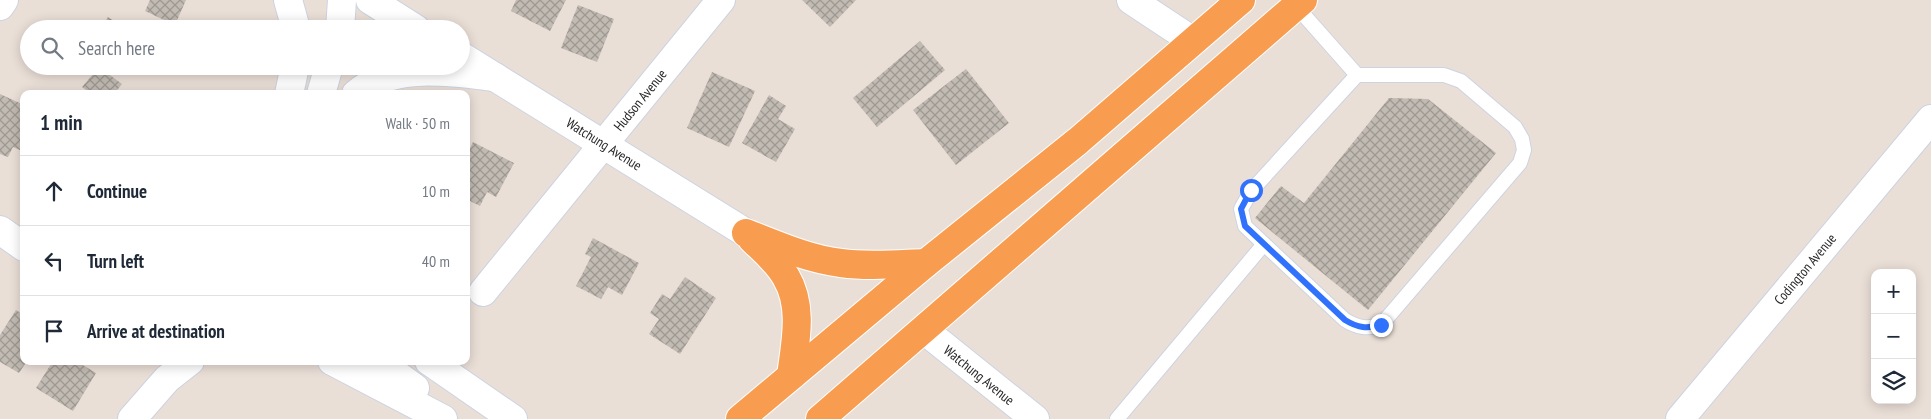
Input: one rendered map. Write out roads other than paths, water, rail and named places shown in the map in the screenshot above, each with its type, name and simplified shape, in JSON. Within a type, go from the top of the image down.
[{"type":"highway","points":[[740,419],[926,263],[1078,141],[1241,0]]},
{"type":"highway","points":[[820,419],[1299,3]]},
{"type":"highway","points":[[746,233],[792,250],[841,263],[864,265],[926,263]]},
{"type":"highway","points":[[746,233],[776,263],[786,277],[793,292],[797,325],[791,376]]},
{"type":"street","points":[[0,6],[4,0]]},
{"type":"street","points":[[288,0],[294,20]]},
{"type":"street","points":[[341,20],[342,0]]},
{"type":"street","points":[[370,0],[402,20]]},
{"type":"street","name":"Hudson Avenue","points":[[483,292],[721,0]]},
{"type":"street","points":[[1131,0],[1193,41]]},
{"type":"street","name":"Watchung Avenue","points":[[470,62],[746,233]]},
{"type":"street","points":[[470,74],[495,77]]},
{"type":"street","points":[[289,90],[292,75]]},
{"type":"street","points":[[322,90],[326,75]]},
{"type":"street","points":[[362,90],[375,81],[401,75]]},
{"type":"street","name":"Codington Avenue","points":[[1680,419],[1931,120]]},
{"type":"street","points":[[0,230],[20,244]]},
{"type":"street","name":"Watchung Avenue","points":[[924,330],[1035,419]]},
{"type":"street","points":[[132,419],[168,379],[185,365]]},
{"type":"street","points":[[340,365],[443,419]]},
{"type":"street","points":[[383,365],[454,419]]},
{"type":"street","points":[[435,365],[513,419]]},
{"type":"lane","points":[[1299,3],[1356,75]]},
{"type":"lane","points":[[1356,75],[1444,75],[1461,81],[1515,127],[1522,139],[1524,150],[1520,163],[1381,325],[1370,328],[1356,327],[1345,320],[1264,244],[1245,226],[1241,209],[1251,190],[1356,75]]},
{"type":"lane","points":[[1117,419],[1264,244]]}]
